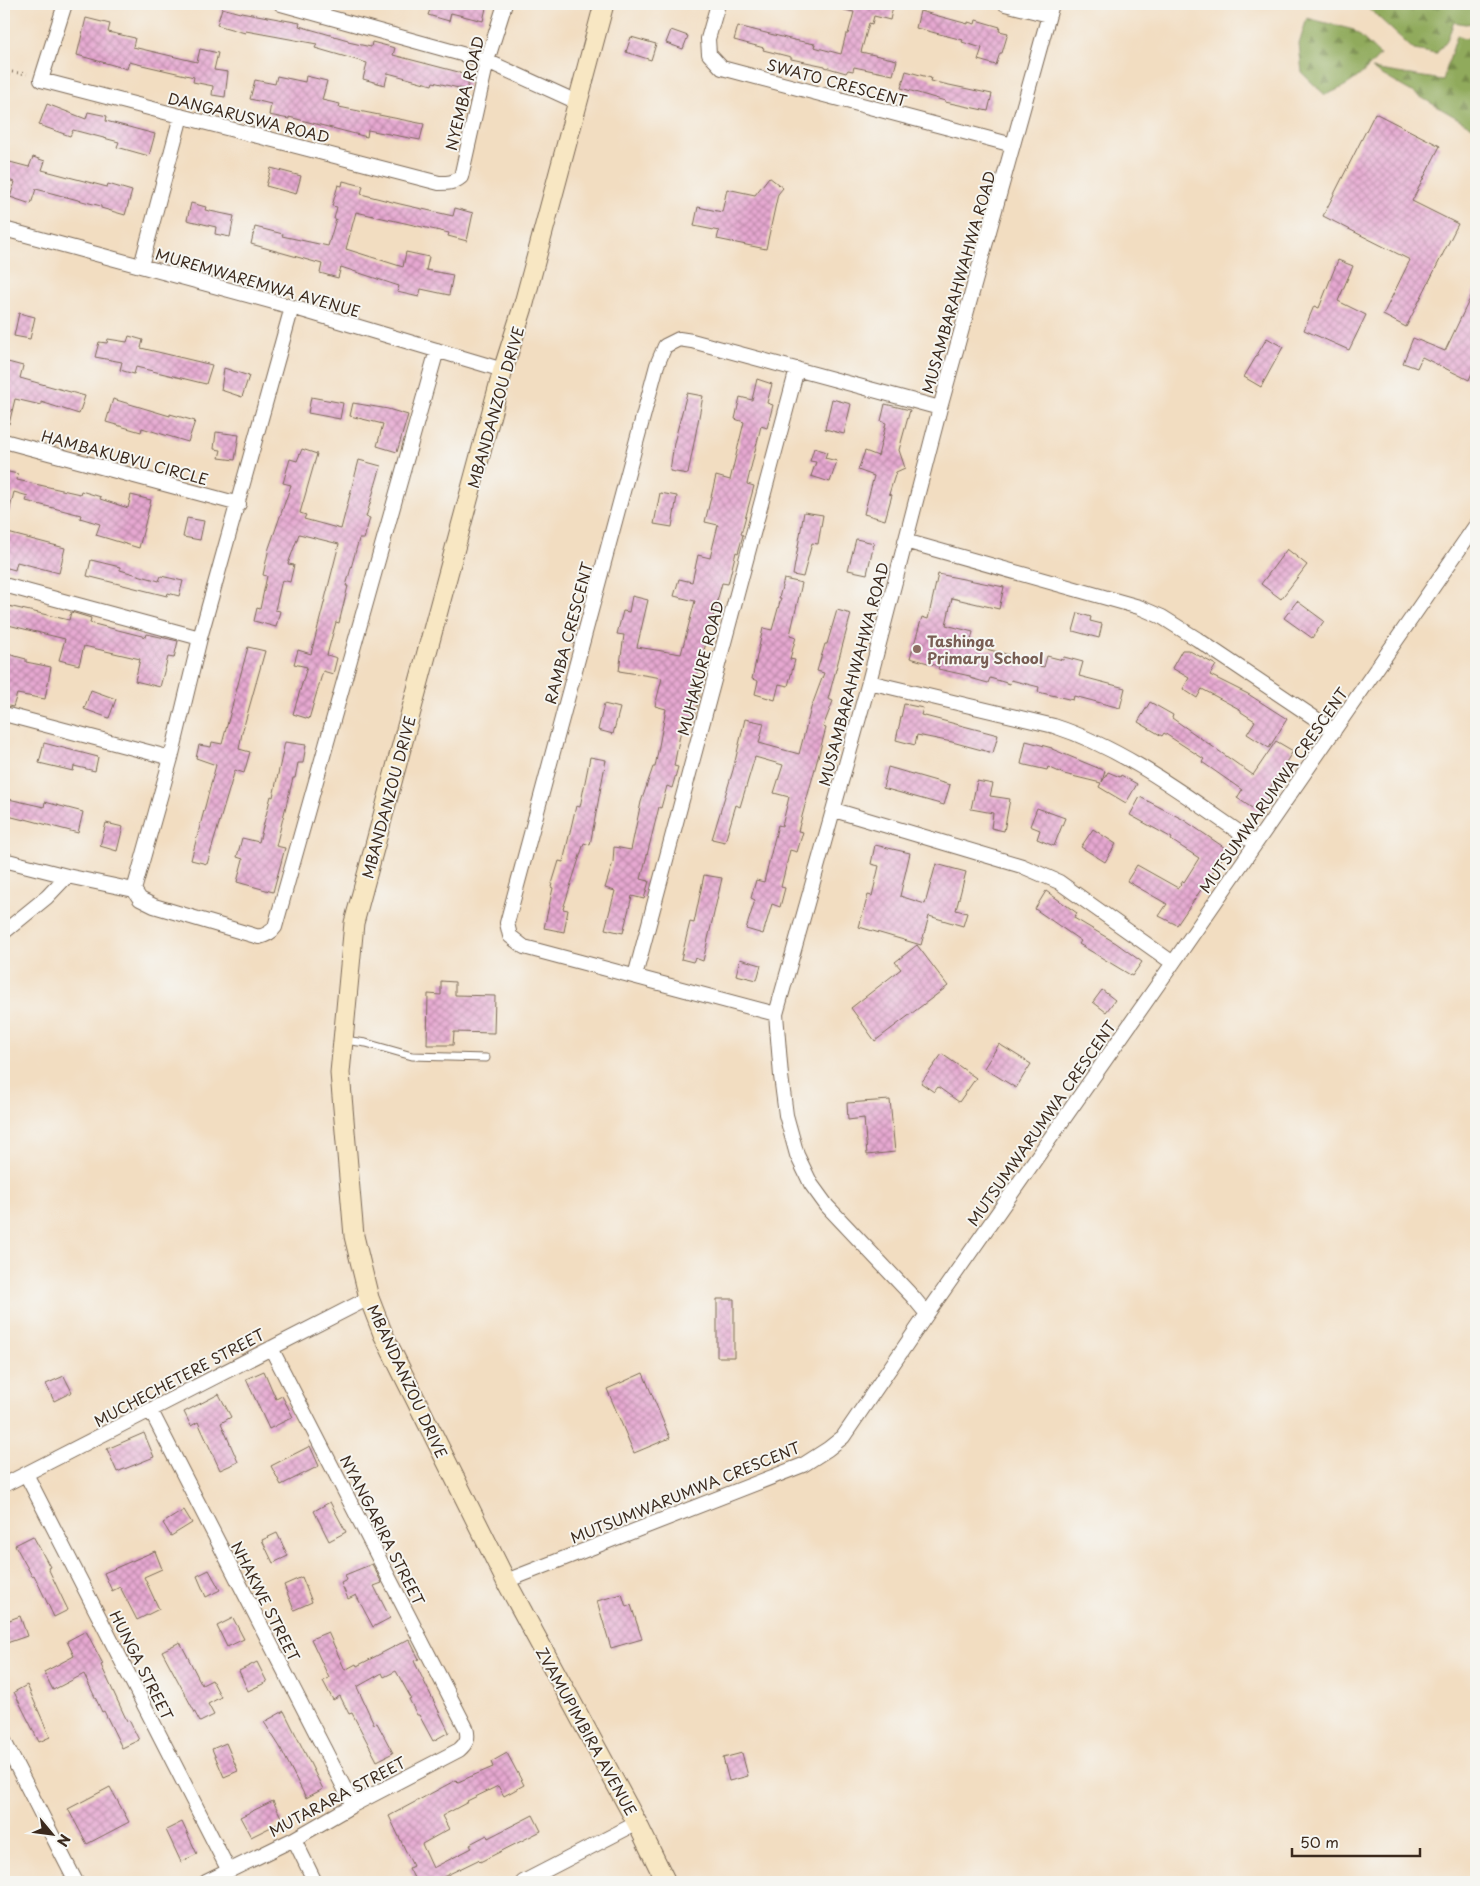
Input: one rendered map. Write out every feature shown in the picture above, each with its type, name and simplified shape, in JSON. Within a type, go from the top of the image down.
[{"type":"street","points":[[42,80],[66,4]]},
{"type":"street","points":[[281,4],[487,61],[577,102]]},
{"type":"street","name":"NYEMBA ROAD","points":[[448,184],[461,177],[487,61],[505,4]]},
{"type":"street","name":"MBANDANZOU DRIVE","points":[[506,1581],[383,1334],[369,1298],[354,1236],[340,1073],[354,923],[604,4]]},
{"type":"street","name":"SWATO CRESCENT","points":[[718,4],[708,39],[709,54],[722,68],[1013,145]]},
{"type":"street","points":[[1005,4],[1051,10]]},
{"type":"street","name":"MUSAMBARAHWAHWA ROAD","points":[[927,1314],[914,1297],[827,1206],[811,1184],[797,1155],[786,1115],[780,1076],[776,1014],[834,810],[940,408],[1051,10]]},
{"type":"street","name":"DANGARUSWA ROAD","points":[[42,80],[448,184]]},
{"type":"street","points":[[141,266],[181,116]]},
{"type":"street","name":"MUREMWAREMWA AVENUE","points":[[4,229],[292,308],[503,370]]},
{"type":"street","points":[[134,890],[171,758],[200,638],[239,504],[292,308]]},
{"type":"street","name":"RAMBA CRESCENT","points":[[776,1014],[524,947],[510,936],[507,923],[657,365],[665,346],[679,339],[940,408]]},
{"type":"street","points":[[4,860],[134,890],[140,899],[154,906],[259,937],[266,936],[275,926],[436,350]]},
{"type":"street","name":"MUHAKURE ROAD","points":[[635,976],[797,369]]},
{"type":"street","name":"HAMBAKUBVU CIRCLE","points":[[4,441],[239,504]]},
{"type":"street","name":"MUTSUMWARUMWA CRESCENT","points":[[506,1581],[802,1464],[828,1449],[843,1437],[1476,525]]},
{"type":"street","points":[[905,541],[1139,607],[1162,617],[1334,731]]},
{"type":"street","points":[[4,585],[200,638]]},
{"type":"street","points":[[869,682],[1054,726],[1076,733],[1127,758],[1255,843]]},
{"type":"street","points":[[4,714],[171,758]]},
{"type":"street","points":[[834,810],[1022,866],[1059,882],[1173,963]]},
{"type":"street","points":[[4,932],[47,897],[67,876]]},
{"type":"street","name":"MUCHECHETERE STREET","points":[[4,1485],[369,1298]]},
{"type":"street","name":"NYANGARIRA STREET","points":[[271,1348],[466,1728]]},
{"type":"street","name":"NHAKWE STREET","points":[[151,1411],[353,1805]]},
{"type":"street","name":"HUNGA STREET","points":[[26,1474],[229,1871]]},
{"type":"street","name":"ZVAMUPIMBIRA AVENUE","points":[[506,1581],[637,1823],[666,1882]]},
{"type":"street","name":"MUTARARA STREET","points":[[206,1882],[294,1839],[353,1805],[459,1750],[466,1744],[468,1736],[466,1728]]},
{"type":"street","points":[[4,1741],[76,1882]]},
{"type":"street","points":[[523,1882],[637,1823]]},
{"type":"street","points":[[294,1839],[315,1882]]},
{"type":"lane","points":[[343,1040],[366,1043],[412,1056],[486,1058]]},
{"type":"path","points":[[4,78],[12,72],[26,73],[42,80]]},
{"type":"green space","points":[[1364,4],[1406,4],[1412,12],[1414,4],[1476,4],[1476,23],[1454,22],[1447,40],[1436,54],[1414,50]]},
{"type":"green space","points":[[1307,18],[1354,30],[1380,55],[1355,79],[1325,95],[1302,73],[1299,44]]},
{"type":"green space","points":[[1476,34],[1476,129],[1372,69],[1443,80],[1457,35],[1465,38]]},
{"type":"building","points":[[432,4],[487,4],[483,21],[451,13],[449,21],[428,15]]},
{"type":"building","points":[[844,4],[883,4],[893,6],[890,20],[874,16],[872,24],[869,23],[861,52],[897,60],[893,75],[854,67],[853,71],[848,70],[846,73],[825,66],[791,59],[791,57],[763,50],[764,48],[734,40],[738,26],[815,44],[814,47],[841,54],[854,12],[844,10]]},
{"type":"building","points":[[222,8],[240,13],[300,23],[299,26],[348,40],[348,42],[371,47],[372,42],[395,48],[393,55],[470,75],[467,90],[433,82],[432,85],[388,73],[385,85],[363,79],[367,63],[315,48],[317,44],[246,31],[245,33],[217,25]]},
{"type":"building","points":[[920,11],[968,24],[968,22],[975,24],[976,20],[1000,27],[999,31],[1008,33],[996,65],[978,60],[982,48],[962,42],[963,40],[916,28]]},
{"type":"building","points":[[86,18],[110,24],[108,32],[135,38],[133,47],[197,62],[200,49],[218,53],[214,70],[228,72],[225,97],[212,95],[213,86],[193,82],[194,77],[129,62],[127,69],[77,55]]},
{"type":"building","points":[[671,30],[688,36],[683,49],[666,43]]},
{"type":"building","points":[[631,37],[656,44],[651,60],[626,52]]},
{"type":"building","points":[[906,71],[931,78],[930,81],[992,94],[988,111],[945,102],[901,88]]},
{"type":"building","points":[[277,76],[305,82],[306,76],[327,81],[322,100],[340,104],[339,107],[424,124],[420,140],[368,130],[367,137],[289,117],[289,119],[269,115],[271,104],[250,99],[255,80],[275,84]]},
{"type":"building","points":[[47,104],[86,119],[88,112],[107,116],[106,121],[155,134],[149,156],[117,147],[119,142],[73,130],[70,136],[39,125]]},
{"type":"building","points":[[1375,113],[1440,146],[1412,201],[1458,224],[1406,327],[1383,315],[1410,260],[1323,216]]},
{"type":"building","points":[[33,157],[45,161],[42,170],[107,187],[108,184],[132,191],[125,215],[101,208],[101,206],[36,189],[31,204],[10,197],[15,182],[4,179],[6,161],[29,167]]},
{"type":"building","points":[[271,168],[301,176],[296,194],[266,186]]},
{"type":"building","points":[[769,177],[783,188],[778,194],[766,249],[717,239],[719,231],[694,226],[698,207],[722,212],[727,189],[755,195]]},
{"type":"building","points":[[343,181],[363,186],[361,194],[400,204],[453,216],[455,208],[473,213],[467,241],[448,236],[449,233],[356,212],[346,249],[403,267],[406,252],[429,257],[426,270],[453,275],[449,295],[421,289],[419,297],[397,292],[399,286],[341,267],[338,278],[320,273],[322,264],[251,244],[255,227],[283,234],[282,236],[328,246],[336,219],[334,219],[337,207],[332,206],[338,185],[342,186]]},
{"type":"building","points":[[191,203],[206,207],[205,210],[234,216],[230,237],[215,234],[216,227],[187,220]]},
{"type":"building","points":[[1338,260],[1353,266],[1338,301],[1366,315],[1349,350],[1304,330],[1314,306],[1319,308]]},
{"type":"building","points":[[1476,286],[1476,363],[1469,380],[1422,357],[1417,368],[1403,363],[1413,338],[1445,351]]},
{"type":"building","points":[[19,313],[35,317],[30,339],[14,336]]},
{"type":"building","points":[[129,336],[143,340],[141,348],[212,365],[206,384],[136,367],[134,374],[120,370],[122,362],[95,357],[99,342],[107,343],[108,339],[127,342]]},
{"type":"building","points":[[1267,338],[1283,347],[1261,387],[1244,377]]},
{"type":"building","points":[[4,361],[23,366],[20,378],[85,396],[79,414],[41,402],[41,405],[15,399],[9,424],[4,423]]},
{"type":"building","points":[[224,368],[249,376],[242,397],[221,390]]},
{"type":"building","points":[[757,379],[772,384],[767,403],[773,405],[767,428],[761,426],[747,484],[754,486],[738,553],[736,552],[728,584],[722,583],[698,673],[693,694],[700,696],[694,717],[684,714],[674,766],[678,767],[672,788],[667,786],[661,808],[659,807],[641,879],[649,881],[644,899],[632,896],[623,933],[605,929],[615,891],[605,888],[613,862],[614,847],[631,850],[641,802],[653,767],[655,767],[666,709],[655,706],[662,678],[619,671],[624,635],[617,634],[623,611],[629,612],[632,596],[648,600],[637,647],[681,654],[695,601],[674,596],[679,579],[692,582],[698,555],[710,558],[718,525],[705,522],[716,476],[730,480],[744,422],[735,419],[740,397],[752,400]]},
{"type":"building","points":[[687,393],[703,396],[688,474],[670,471],[674,443]]},
{"type":"building","points":[[311,397],[343,403],[340,419],[308,413]]},
{"type":"building","points":[[113,399],[170,416],[170,414],[195,421],[188,442],[142,428],[141,432],[106,422]]},
{"type":"building","points":[[832,399],[851,404],[844,434],[825,429]]},
{"type":"building","points":[[353,403],[388,409],[408,415],[397,452],[377,446],[383,424],[350,416]]},
{"type":"building","points":[[885,404],[910,410],[899,450],[905,468],[896,472],[889,494],[892,495],[885,520],[864,514],[874,476],[858,470],[865,451],[878,456],[886,423],[881,421]]},
{"type":"building","points":[[216,432],[239,435],[235,460],[219,458],[221,450],[214,449]]},
{"type":"building","points":[[814,448],[827,452],[825,458],[837,461],[830,482],[811,476],[816,462],[810,461]]},
{"type":"building","points":[[302,449],[317,454],[300,513],[306,515],[304,519],[341,529],[359,460],[381,466],[366,517],[370,518],[364,539],[359,539],[346,586],[348,586],[339,623],[336,622],[327,655],[337,658],[333,674],[323,671],[309,719],[293,714],[307,667],[294,664],[298,650],[311,654],[339,544],[299,534],[288,564],[294,565],[290,582],[282,580],[275,610],[280,611],[276,627],[254,621],[257,608],[260,609],[267,576],[263,575],[269,548],[291,485],[283,483],[290,459],[297,461]]},
{"type":"building","points":[[4,471],[18,474],[17,480],[80,494],[81,491],[128,508],[131,495],[151,500],[139,548],[96,535],[100,524],[80,518],[81,515],[26,501],[28,496],[14,492],[9,513],[4,513]]},
{"type":"building","points":[[660,493],[677,496],[672,527],[654,524]]},
{"type":"building","points":[[804,512],[823,515],[818,544],[812,543],[803,577],[793,575]]},
{"type":"building","points":[[187,518],[204,521],[200,540],[183,537]]},
{"type":"building","points":[[4,532],[65,548],[59,573],[17,562],[15,570],[4,567]]},
{"type":"building","points":[[856,539],[874,543],[867,574],[848,570]]},
{"type":"building","points":[[1287,549],[1307,565],[1281,599],[1261,584]]},
{"type":"building","points":[[91,560],[120,567],[120,570],[159,581],[161,576],[183,581],[179,596],[168,593],[167,596],[87,576]]},
{"type":"building","points":[[938,574],[1004,587],[999,609],[952,598],[946,625],[973,632],[970,645],[1018,657],[1017,661],[1044,667],[1047,656],[1063,660],[1064,657],[1083,662],[1079,676],[1125,688],[1120,708],[1074,696],[1073,700],[1038,692],[1039,687],[1011,680],[1010,684],[990,678],[988,683],[970,678],[970,676],[938,669],[939,666],[910,658],[922,617],[928,619]]},
{"type":"building","points":[[784,579],[802,583],[790,635],[796,637],[790,659],[795,660],[788,686],[779,684],[775,700],[755,694],[758,681],[752,679],[763,628],[772,630]]},
{"type":"building","points":[[1297,601],[1324,621],[1312,638],[1284,618]]},
{"type":"building","points":[[4,605],[69,620],[71,612],[91,618],[90,623],[146,637],[147,634],[178,641],[174,658],[168,657],[160,687],[135,681],[140,659],[84,646],[79,665],[59,660],[65,639],[4,624]]},
{"type":"building","points":[[837,610],[851,614],[828,699],[833,701],[823,727],[826,728],[798,831],[803,832],[797,852],[790,850],[781,887],[785,888],[780,907],[772,904],[763,934],[746,929],[755,900],[751,898],[756,880],[764,882],[778,825],[782,826],[789,797],[774,793],[783,765],[755,757],[740,807],[736,805],[725,842],[712,839],[733,770],[745,719],[764,723],[759,743],[799,754],[811,708],[824,673],[817,671]]},
{"type":"building","points":[[1078,613],[1091,617],[1090,621],[1102,624],[1099,638],[1073,631]]},
{"type":"building","points":[[248,647],[265,651],[239,749],[250,752],[244,773],[235,770],[207,864],[191,860],[216,765],[196,758],[199,745],[211,747],[212,742],[222,744]]},
{"type":"building","points":[[1182,650],[1188,650],[1216,665],[1210,675],[1248,694],[1287,719],[1269,748],[1247,734],[1255,721],[1241,712],[1241,710],[1202,689],[1197,698],[1183,689],[1189,678],[1172,668]]},
{"type":"building","points":[[4,653],[26,659],[26,662],[51,667],[45,699],[17,694],[13,707],[4,705]]},
{"type":"building","points":[[91,690],[116,699],[109,718],[84,709]]},
{"type":"building","points":[[1150,702],[1173,715],[1172,718],[1253,775],[1276,741],[1293,751],[1270,788],[1273,790],[1258,812],[1237,798],[1242,790],[1202,762],[1204,759],[1164,733],[1162,736],[1138,722]]},
{"type":"building","points":[[604,704],[620,708],[613,734],[598,730]]},
{"type":"building","points":[[904,704],[923,708],[921,715],[998,735],[993,753],[917,735],[915,745],[896,740]]},
{"type":"building","points":[[1026,741],[1052,748],[1105,771],[1102,782],[1108,772],[1120,777],[1121,775],[1137,784],[1126,803],[1099,787],[1101,783],[1064,774],[1048,767],[1047,770],[1021,764]]},
{"type":"building","points":[[285,742],[306,745],[303,763],[298,763],[295,778],[293,778],[276,846],[285,848],[273,892],[237,882],[243,859],[237,857],[242,838],[259,842],[271,796],[273,797]]},
{"type":"building","points":[[44,743],[98,757],[95,771],[74,766],[73,771],[39,763]]},
{"type":"building","points":[[590,757],[606,760],[590,845],[584,843],[563,909],[568,910],[564,932],[544,928],[553,888],[551,887],[559,861],[563,862],[576,806],[580,807]]},
{"type":"building","points":[[888,767],[950,785],[944,805],[883,788]]},
{"type":"building","points":[[977,781],[993,784],[990,796],[1010,799],[1004,831],[991,828],[993,813],[971,809]]},
{"type":"building","points":[[1140,797],[1184,820],[1228,850],[1177,925],[1159,916],[1167,904],[1127,881],[1137,865],[1178,888],[1199,858],[1171,840],[1172,838],[1130,815]]},
{"type":"building","points":[[4,798],[44,807],[45,802],[83,812],[78,833],[4,815]]},
{"type":"building","points":[[1037,808],[1065,818],[1054,846],[1037,839],[1040,830],[1030,826]]},
{"type":"building","points":[[106,823],[123,827],[117,851],[100,846]]},
{"type":"building","points":[[1093,829],[1116,844],[1105,862],[1081,847]]},
{"type":"building","points":[[875,845],[910,853],[900,896],[925,904],[936,864],[966,872],[956,910],[967,913],[963,926],[929,916],[921,945],[859,927],[868,895],[872,896],[879,866],[871,864]]},
{"type":"building","points":[[704,875],[722,878],[703,961],[695,958],[693,962],[681,959],[690,922],[694,923]]},
{"type":"building","points":[[1046,891],[1077,913],[1074,918],[1116,943],[1142,962],[1132,976],[1079,944],[1081,941],[1035,909]]},
{"type":"building","points":[[917,945],[948,986],[875,1041],[851,1008],[901,969],[895,962]]},
{"type":"building","points":[[740,959],[761,965],[757,980],[736,975]]},
{"type":"building","points":[[441,981],[455,982],[455,995],[495,996],[494,1033],[454,1032],[453,1045],[427,1045],[428,994],[441,995]]},
{"type":"building","points":[[1102,990],[1115,1000],[1106,1012],[1093,1002]]},
{"type":"building","points":[[999,1044],[1031,1064],[1016,1088],[984,1068]]},
{"type":"building","points":[[942,1054],[976,1078],[959,1102],[938,1087],[934,1092],[921,1083]]},
{"type":"building","points":[[890,1100],[895,1152],[867,1155],[864,1118],[848,1120],[847,1103]]},
{"type":"building","points":[[717,1299],[734,1299],[734,1357],[717,1357]]},
{"type":"building","points":[[264,1371],[276,1399],[282,1396],[293,1417],[269,1429],[246,1379]]},
{"type":"building","points":[[643,1373],[670,1438],[634,1453],[607,1389]]},
{"type":"building","points":[[64,1376],[72,1392],[54,1401],[46,1384]]},
{"type":"building","points":[[219,1394],[231,1417],[221,1423],[238,1462],[220,1470],[198,1422],[191,1426],[184,1412]]},
{"type":"building","points":[[144,1433],[154,1457],[117,1472],[107,1449]]},
{"type":"building","points":[[310,1446],[319,1466],[281,1485],[271,1466]]},
{"type":"building","points":[[330,1502],[346,1532],[329,1541],[314,1511]]},
{"type":"building","points":[[184,1510],[192,1523],[171,1536],[163,1523]]},
{"type":"building","points":[[277,1533],[288,1556],[273,1563],[262,1540]]},
{"type":"building","points":[[33,1536],[50,1567],[48,1568],[68,1610],[54,1617],[34,1575],[32,1576],[15,1545]]},
{"type":"building","points":[[155,1551],[162,1569],[144,1577],[159,1609],[137,1620],[120,1587],[112,1591],[104,1573]]},
{"type":"building","points":[[372,1564],[382,1583],[374,1586],[390,1618],[373,1627],[356,1595],[348,1599],[341,1583],[347,1580],[345,1575]]},
{"type":"building","points":[[209,1570],[220,1590],[206,1597],[197,1576]]},
{"type":"building","points":[[302,1577],[312,1602],[294,1610],[284,1585]]},
{"type":"building","points":[[622,1594],[626,1607],[631,1605],[642,1639],[611,1648],[597,1601]]},
{"type":"building","points":[[20,1616],[27,1636],[4,1644],[4,1622]]},
{"type":"building","points":[[233,1618],[244,1639],[227,1647],[217,1626]]},
{"type":"building","points":[[86,1631],[103,1664],[101,1665],[127,1721],[129,1720],[139,1740],[122,1748],[84,1674],[53,1690],[44,1672],[74,1656],[67,1641]]},
{"type":"building","points":[[328,1632],[345,1670],[356,1664],[357,1666],[409,1639],[419,1659],[414,1661],[449,1732],[433,1741],[419,1715],[417,1715],[409,1699],[411,1698],[396,1671],[384,1677],[382,1673],[357,1687],[374,1724],[377,1723],[393,1753],[377,1761],[352,1713],[349,1714],[340,1696],[333,1700],[323,1681],[329,1678],[311,1639]]},
{"type":"building","points":[[180,1642],[202,1685],[212,1680],[221,1697],[208,1704],[214,1715],[200,1722],[162,1651]]},
{"type":"building","points":[[257,1662],[267,1682],[248,1691],[239,1671]]},
{"type":"building","points":[[27,1685],[50,1737],[39,1742],[14,1692]]},
{"type":"building","points":[[284,1711],[323,1789],[306,1798],[280,1747],[264,1722]]},
{"type":"building","points":[[226,1743],[238,1771],[224,1777],[212,1749]]},
{"type":"building","points":[[507,1753],[524,1785],[504,1796],[498,1786],[467,1801],[442,1816],[449,1829],[422,1844],[433,1868],[472,1848],[470,1844],[487,1835],[488,1838],[533,1815],[541,1831],[480,1862],[478,1860],[443,1877],[446,1882],[404,1882],[414,1878],[409,1868],[413,1866],[389,1816],[456,1780],[458,1782],[493,1767],[491,1762]]},
{"type":"building","points":[[742,1753],[748,1776],[729,1781],[723,1758]]},
{"type":"building","points":[[110,1787],[129,1822],[87,1844],[68,1809]]},
{"type":"building","points":[[273,1801],[283,1821],[251,1837],[240,1817]]},
{"type":"building","points":[[182,1822],[197,1854],[181,1862],[166,1830]]},
{"type":"place","name":"Tashinga Primary School","points":[[917,649]]}]
